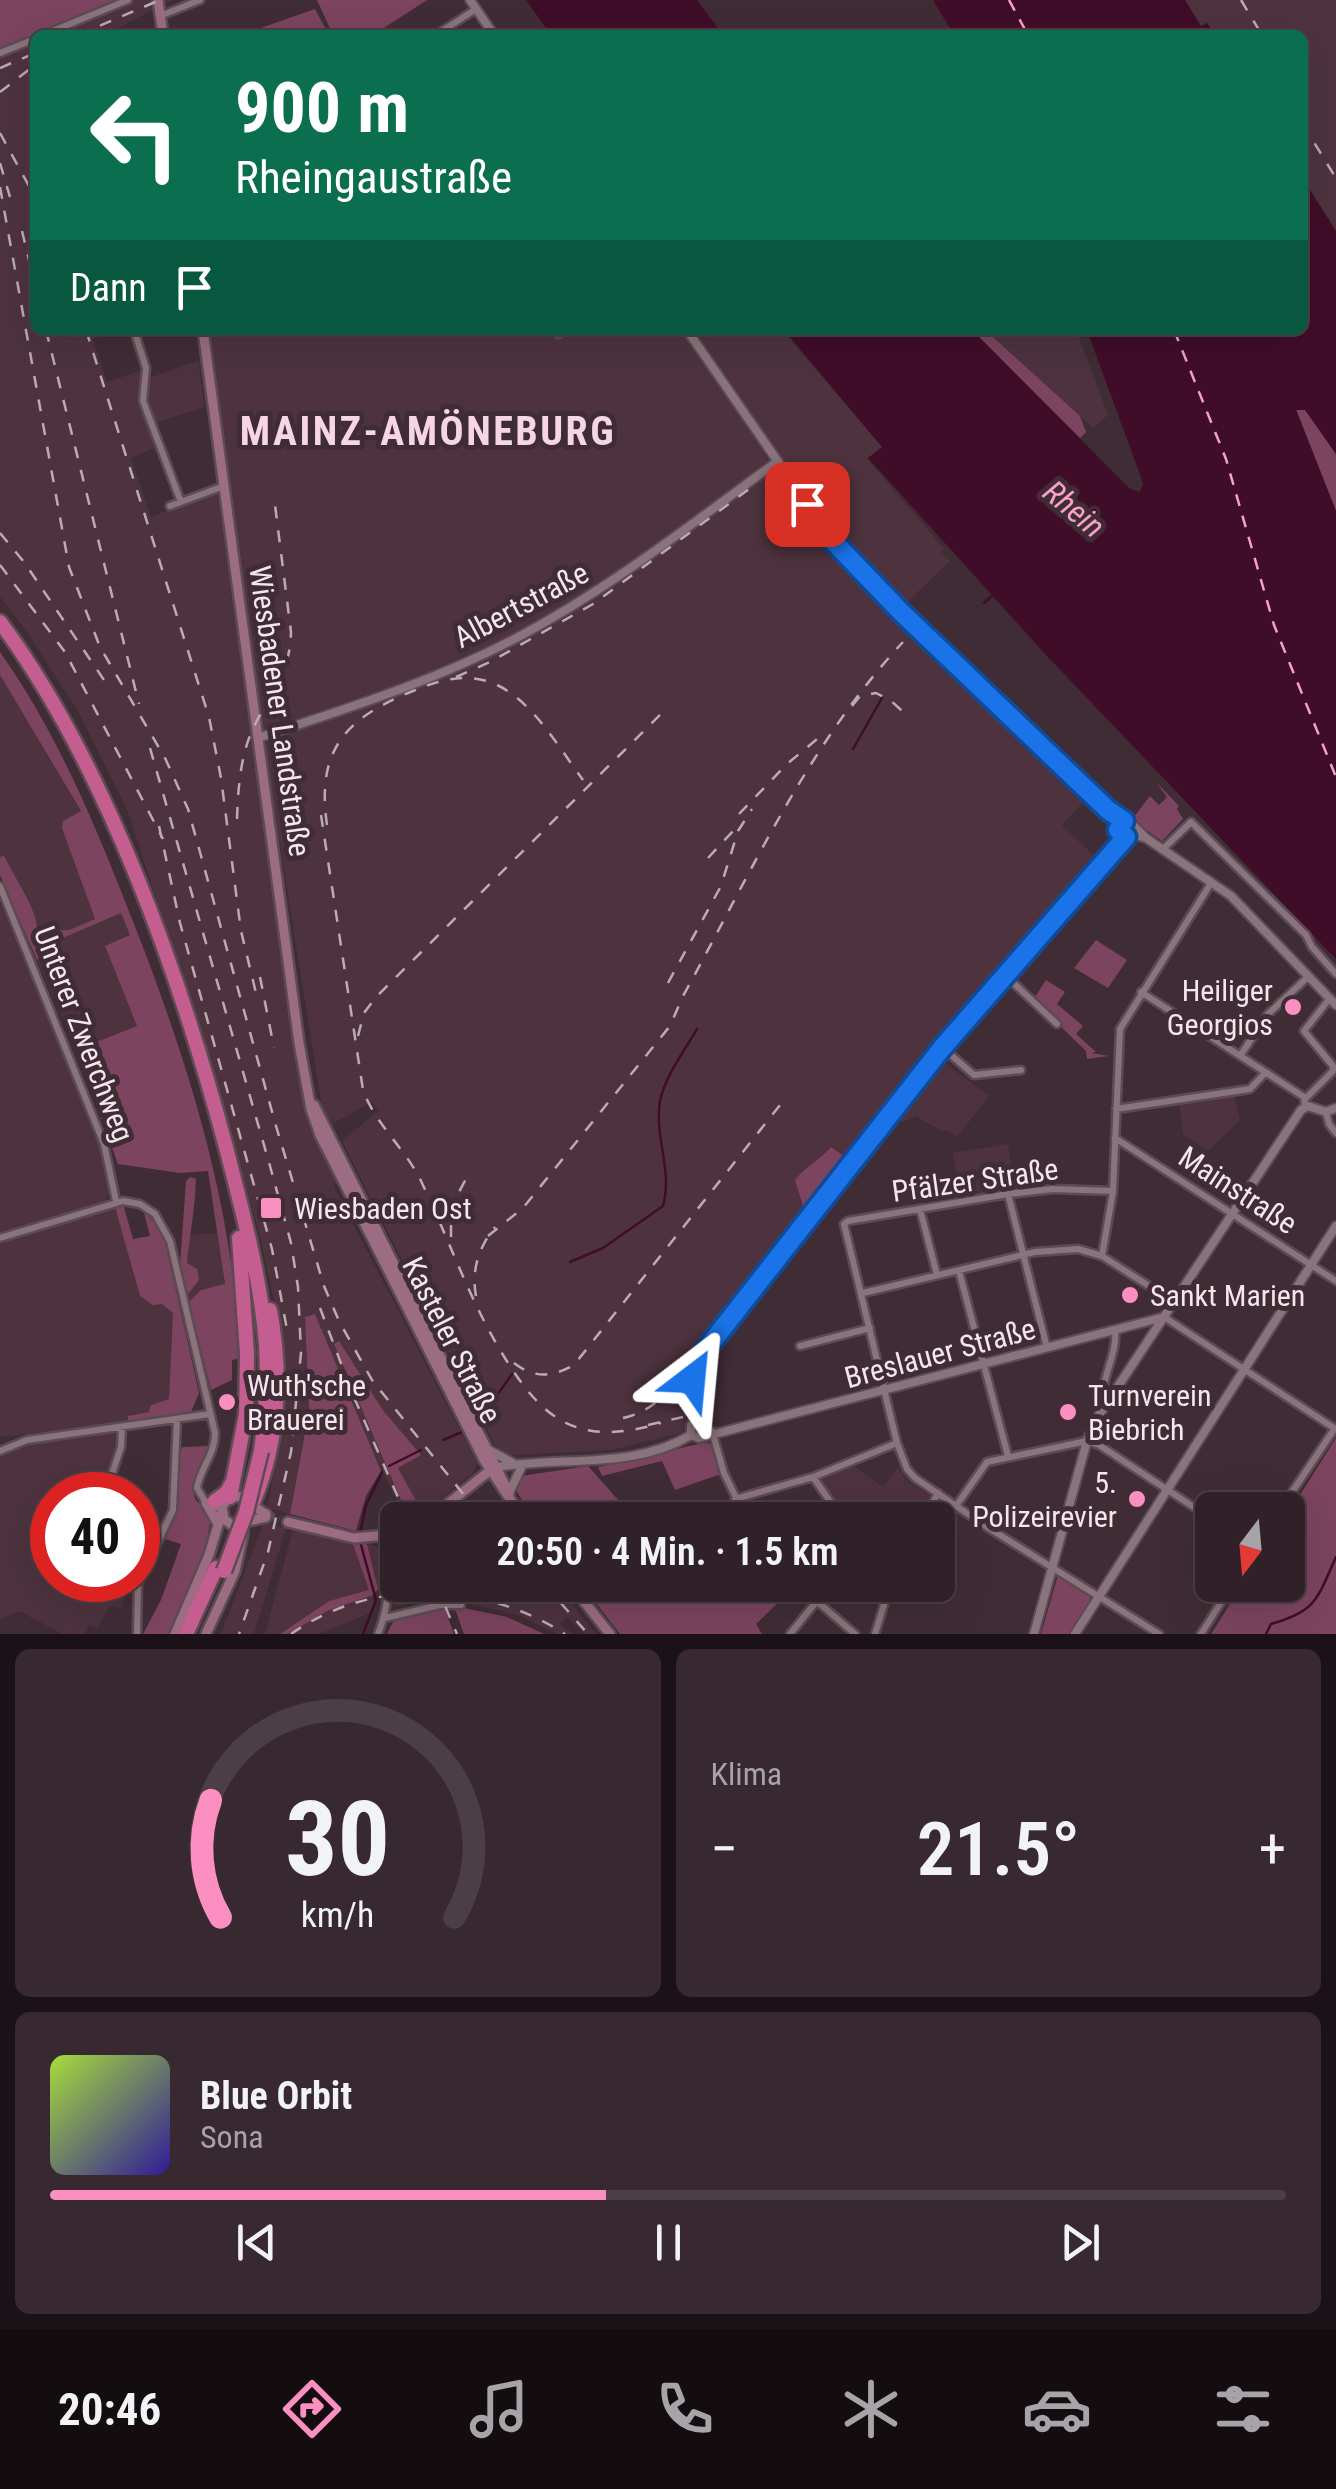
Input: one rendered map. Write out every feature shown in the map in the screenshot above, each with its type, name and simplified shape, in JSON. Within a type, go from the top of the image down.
[{"type":"highway","points":[[1,628],[72,738],[132,870],[206,1076],[244,1238],[257,1346],[256,1450],[220,1569],[195,1634]]},
{"type":"highway","points":[[219,1500],[246,1414],[244,1238]]},
{"type":"highway","points":[[244,1238],[270,1304],[277,1371],[272,1443],[256,1512]]},
{"type":"highway","points":[[186,1634],[220,1569]]},
{"type":"main road","name":"Wiesbadener Landstraße","points":[[203,335],[299,1044],[310,1098],[327,1140]]},
{"type":"main road","name":"Kasteler Straße","points":[[327,1140],[511,1502]]},
{"type":"main road","points":[[475,1482],[485,1453]]},
{"type":"main road","name":"Kasteler Straße","points":[[495,1472],[512,1502]]},
{"type":"main road","points":[[450,1502],[495,1472]]},
{"type":"main road","points":[[219,1500],[244,1497],[256,1512]]},
{"type":"main road","points":[[219,1500],[232,1525],[256,1512]]},
{"type":"main road","points":[[175,1634],[210,1555],[218,1525],[219,1500]]},
{"type":"main road","points":[[218,1525],[219,1500]]},
{"type":"main road","points":[[206,1634],[256,1512]]},
{"type":"main road","points":[[284,1521],[360,1538],[380,1536]]},
{"type":"main road","points":[[585,1602],[610,1634]]},
{"type":"street","points":[[55,30],[128,0]]},
{"type":"street","points":[[159,8],[200,0]]},
{"type":"street","points":[[442,30],[473,4],[491,30]]},
{"type":"street","points":[[0,54],[30,40]]},
{"type":"street","points":[[136,335],[146,368],[144,401],[181,502]]},
{"type":"street","points":[[690,335],[832,540],[901,612],[1126,830],[1146,838],[1250,913],[1333,1001],[1304,1030],[1332,1064],[1333,1071],[1231,1213],[1104,1408],[1087,1441],[1034,1634]]},
{"type":"street","name":"Albertstraße","points":[[258,738],[445,671],[517,638],[624,574],[778,460]]},
{"type":"street","points":[[170,506],[224,486]]},
{"type":"street","points":[[1162,850],[1191,822],[1306,935],[1336,974]]},
{"type":"street","points":[[737,1502],[709,1432],[698,1421],[692,1379],[700,1358],[942,1048],[1114,849],[1126,830]]},
{"type":"street","points":[[1102,1256],[1113,1191],[1118,1034],[1211,883]]},
{"type":"street","name":"Unterer Zwerchweg","points":[[0,886],[104,1144],[116,1201]]},
{"type":"street","points":[[1006,976],[1057,1024]]},
{"type":"street","points":[[1240,1056],[1268,1014],[1310,976]]},
{"type":"street","points":[[1141,992],[1265,1072],[1306,1104],[1327,1114],[1336,1133]]},
{"type":"street","points":[[942,1048],[976,1076],[1021,1070]]},
{"type":"street","points":[[1116,1109],[1250,1089],[1265,1072]]},
{"type":"street","points":[[1327,1114],[1336,1108]]},
{"type":"street","name":"Mainstraße","points":[[1115,1138],[1336,1281]]},
{"type":"street","name":"Pfälzer Straße","points":[[863,1293],[844,1222],[1008,1194],[1053,1189],[1113,1191]]},
{"type":"street","points":[[1008,1194],[1048,1348]]},
{"type":"street","points":[[0,1238],[116,1201],[145,1207],[160,1219],[168,1233],[210,1414],[214,1444],[197,1484],[219,1500]]},
{"type":"street","points":[[920,1208],[938,1276]]},
{"type":"street","points":[[1075,1634],[1336,1226]]},
{"type":"street","points":[[1150,1286],[1102,1256],[1078,1250],[1024,1254],[863,1293],[897,1443],[907,1469],[956,1506],[1158,1634]]},
{"type":"street","points":[[959,1271],[1008,1456]]},
{"type":"street","points":[[1164,1317],[1335,1427],[1292,1492]]},
{"type":"street","name":"Breslauer Straße","points":[[691,1435],[699,1438],[709,1432],[727,1431],[1164,1317]]},
{"type":"street","points":[[800,1346],[870,1328]]},
{"type":"street","points":[[1104,1408],[1102,1396],[1116,1342],[1115,1330]]},
{"type":"street","points":[[0,1450],[27,1440],[210,1414]]},
{"type":"street","points":[[137,1634],[138,1584],[174,1510],[178,1419]]},
{"type":"street","points":[[495,1472],[521,1466],[618,1458],[669,1446],[691,1435],[691,1425],[698,1421]]},
{"type":"street","points":[[113,1472],[121,1447],[122,1427]]},
{"type":"street","points":[[956,1506],[987,1462],[1087,1441],[1195,1507]]},
{"type":"street","points":[[735,1498],[813,1476],[897,1443]]},
{"type":"street","points":[[485,1453],[521,1466]]},
{"type":"street","points":[[509,1493],[521,1466]]},
{"type":"street","points":[[813,1476],[831,1502]]},
{"type":"street","points":[[933,1502],[938,1493]]},
{"type":"street","points":[[378,1634],[386,1602]]},
{"type":"street","points":[[790,1634],[816,1602],[855,1634]]},
{"type":"street","points":[[874,1634],[884,1602]]},
{"type":"street","points":[[1200,1634],[1221,1602]]},
{"type":"street","points":[[384,1618],[440,1605],[461,1605]]},
{"type":"shaded area","points":[[0,0],[119,0],[49,30],[30,30],[30,38],[0,51]]},
{"type":"shaded area","points":[[136,0],[172,0],[115,30],[65,30]]},
{"type":"shaded area","points":[[317,0],[427,0],[381,30],[331,30]]},
{"type":"shaded area","points":[[1185,0],[1336,0],[1336,231],[1308,187],[1308,30],[1211,30],[1207,23],[1201,27]]},
{"type":"shaded area","points":[[315,9],[326,30],[255,30]]},
{"type":"shaded area","points":[[30,45],[30,335],[103,335],[93,339],[107,382],[150,367],[152,377],[199,360],[204,407],[149,425],[157,447],[131,458],[151,517],[217,491],[291,1022],[310,1130],[336,1181],[334,1187],[477,1463],[473,1473],[437,1502],[417,1502],[398,1468],[420,1454],[334,1343],[402,1502],[398,1502],[315,1314],[305,1317],[308,1411],[290,1514],[268,1507],[285,1405],[285,1352],[259,1232],[214,1075],[127,809],[78,711],[0,597],[0,58]]},
{"type":"shaded area","points":[[211,335],[684,335],[768,461],[606,581],[533,625],[418,677],[265,730],[261,724]]},
{"type":"shaded area","points":[[698,335],[786,335],[882,447],[867,459],[950,561],[903,606],[834,535]]},
{"type":"shaded area","points":[[977,335],[991,335],[1080,416],[1086,432],[1080,438]]},
{"type":"shaded area","points":[[991,335],[1078,335],[1108,415],[1093,428]]},
{"type":"shaded area","points":[[1296,409],[1305,409],[1336,454],[1336,511]]},
{"type":"shaded area","points":[[772,470],[779,472],[823,538],[1087,798],[1062,825],[1096,858],[935,1043],[693,1359],[687,1389],[694,1414],[683,1432],[611,1450],[510,1455],[497,1449],[342,1141],[379,1110],[372,1102],[332,1124],[322,1107],[264,745],[273,737],[448,675],[543,629],[635,571]]},
{"type":"shaded area","points":[[0,652],[53,739],[97,832],[145,952],[201,1122],[227,1239],[240,1358],[232,1360],[232,1380],[211,1390],[189,1302],[201,1290],[225,1284],[208,1171],[180,1173],[118,1164],[76,1050],[137,1026],[105,946],[130,935],[121,913],[53,942],[51,935],[46,937],[51,931],[69,930],[95,919],[62,828],[63,821],[81,811],[0,675]]},
{"type":"shaded area","points":[[0,675],[81,812],[131,935],[105,947],[137,1026],[76,1050],[0,875]]},
{"type":"shaded area","points":[[1155,781],[1179,806],[1183,819],[1163,840],[1165,843],[1116,809],[1118,803],[1134,817],[1150,796],[1159,805],[1167,797]]},
{"type":"shaded area","points":[[4,856],[34,914],[44,953],[37,960],[0,875],[0,857]]},
{"type":"shaded area","points":[[0,903],[100,1145],[110,1190],[105,1201],[0,1232]]},
{"type":"shaded area","points":[[1096,940],[1127,960],[1108,988],[1074,968]]},
{"type":"shaded area","points":[[1046,980],[1065,992],[1057,1004],[1083,1026],[1076,1034],[1096,1052],[1091,1053],[1109,1056],[1087,1059],[1086,1051],[1035,997]]},
{"type":"shaded area","points":[[941,1060],[989,1096],[957,1137],[915,1116],[903,1122],[894,1120]]},
{"type":"shaded area","points":[[1234,1096],[1240,1120],[1208,1151],[1183,1134],[1179,1103]]},
{"type":"shaded area","points":[[1008,1144],[1015,1186],[960,1195],[953,1153]]},
{"type":"shaded area","points":[[831,1147],[845,1157],[805,1212],[795,1180]]},
{"type":"shaded area","points":[[190,1177],[196,1179],[187,1263],[197,1269],[199,1280],[188,1294],[180,1265],[186,1181]]},
{"type":"shaded area","points":[[123,1204],[133,1239],[150,1236],[143,1209],[163,1233],[199,1393],[191,1412],[128,1422],[128,1416],[149,1412],[151,1405],[169,1399],[173,1313],[140,1296],[115,1207]]},
{"type":"shaded area","points":[[115,1207],[140,1296],[173,1313],[169,1399],[151,1405],[150,1412],[129,1416],[128,1422],[0,1437],[0,1244]]},
{"type":"shaded area","points":[[217,1233],[225,1285],[201,1290],[189,1302],[188,1294],[199,1280],[187,1263],[190,1235]]},
{"type":"shaded area","points":[[315,1314],[381,1471],[366,1496],[356,1531],[290,1514],[309,1411],[305,1317]]},
{"type":"shaded area","points":[[339,1341],[382,1409],[421,1455],[398,1468],[417,1502],[402,1502],[334,1344]]},
{"type":"shaded area","points":[[116,1434],[118,1446],[108,1472],[30,1472],[30,1602],[123,1602],[121,1608],[110,1606],[97,1628],[89,1625],[84,1634],[63,1634],[19,1611],[0,1619],[0,1454],[16,1446]]},
{"type":"shaded area","points":[[1336,1438],[1336,1634],[1211,1634],[1231,1602],[1305,1602],[1305,1492],[1302,1492]]},
{"type":"shaded area","points":[[707,1442],[721,1474],[675,1490],[662,1461],[602,1476],[598,1467]]},
{"type":"shaded area","points":[[210,1446],[192,1485],[195,1499],[211,1517],[204,1556],[169,1634],[143,1634],[161,1600],[181,1544],[165,1539],[176,1510],[177,1453],[183,1447]]},
{"type":"shaded area","points":[[849,1463],[883,1487],[898,1467],[907,1481],[932,1497],[931,1502],[834,1502],[817,1476]]},
{"type":"shaded area","points":[[588,1466],[620,1502],[523,1502],[517,1492],[521,1476]]},
{"type":"shaded area","points":[[264,1522],[286,1528],[254,1634],[221,1634]]},
{"type":"shaded area","points":[[293,1530],[380,1547],[380,1589],[329,1601],[280,1634],[265,1634]]},
{"type":"shaded area","points":[[353,1544],[367,1544],[378,1589],[373,1595],[327,1611],[288,1634],[280,1634],[329,1601],[369,1590]]},
{"type":"shaded area","points":[[1058,1575],[1090,1596],[1090,1601],[1069,1634],[1041,1634]]},
{"type":"shaded area","points":[[373,1595],[373,1612],[319,1634],[288,1634],[327,1611]]},
{"type":"shaded area","points":[[443,1602],[571,1602],[596,1634],[585,1634],[567,1618],[560,1624],[573,1634],[557,1634],[521,1616]]},
{"type":"shaded area","points":[[595,1602],[779,1602],[756,1624],[762,1634],[620,1634]]},
{"type":"shaded area","points":[[454,1606],[507,1617],[544,1634],[464,1634]]},
{"type":"shaded area","points":[[444,1607],[454,1634],[387,1634],[395,1618]]},
{"type":"water","points":[[526,0],[697,0],[719,30],[547,30]]},
{"type":"water","points":[[933,0],[1185,0],[1201,26],[1207,23],[1211,30],[951,30]]},
{"type":"water","name":"Rhein","points":[[1308,187],[1336,231],[1336,454],[1305,410],[1296,410],[1336,511],[1336,959],[1046,655],[868,458],[882,447],[788,335],[977,335],[1129,488],[1140,492],[1143,483],[1089,335],[1308,335]]},
{"type":"waterway","points":[[984,603],[994,594]]},
{"type":"waterway","points":[[853,749],[882,698]]},
{"type":"waterway","points":[[570,1262],[603,1248],[663,1206],[666,1180],[660,1101],[671,1073],[697,1029]]},
{"type":"waterway","points":[[481,1418],[512,1374]]},
{"type":"waterway","points":[[443,1440],[462,1432]]},
{"type":"waterway","points":[[389,1466],[421,1450]]},
{"type":"waterway","points":[[360,1533],[366,1505],[382,1472]]},
{"type":"waterway","points":[[360,1541],[376,1600],[363,1634]]},
{"type":"waterway","points":[[1266,1634],[1271,1624],[1298,1614],[1314,1601],[1336,1557]]},
{"type":"ferry route","points":[[1009,0],[1025,30]]},
{"type":"ferry route","points":[[1176,335],[1226,459],[1274,625],[1336,777]]},
{"type":"tunnel","points":[[266,1514],[279,1520]]},
{"type":"railway","points":[[90,30],[160,0]]},
{"type":"railway","points":[[1241,0],[1259,30]]},
{"type":"railway","points":[[0,68],[30,55]]},
{"type":"railway","points":[[0,92],[30,69]]},
{"type":"railway","points":[[0,133],[30,188]]},
{"type":"railway","points":[[1308,133],[1336,178]]},
{"type":"railway","points":[[0,163],[10,197]]},
{"type":"railway","points":[[0,187],[69,567],[100,647],[165,758],[188,809],[324,1286],[372,1380],[470,1502]]},
{"type":"railway","points":[[22,231],[30,264]]},
{"type":"railway","points":[[47,335],[139,704]]},
{"type":"railway","points":[[88,335],[209,717],[241,931],[256,993]]},
{"type":"railway","points":[[456,677],[593,604],[749,489]]},
{"type":"railway","points":[[237,819],[247,743],[282,674],[290,648],[274,497]]},
{"type":"railway","points":[[0,533],[104,680]]},
{"type":"railway","points":[[0,565],[65,652],[163,839]]},
{"type":"railway","points":[[488,1236],[523,1208],[670,1026],[809,767],[838,723],[903,642]]},
{"type":"railway","points":[[327,825],[326,776],[332,756],[353,725],[390,701],[453,679],[485,680],[509,692],[544,726],[583,780]]},
{"type":"railway","points":[[852,706],[860,696],[876,693],[910,718]]},
{"type":"railway","points":[[358,1036],[364,1013],[376,997],[666,709]]},
{"type":"railway","points":[[739,814],[787,764],[822,735]]},
{"type":"railway","points":[[150,748],[270,1166],[291,1243],[298,1287],[301,1353],[291,1452],[268,1552],[239,1634]]},
{"type":"railway","points":[[668,983],[721,886],[738,831],[752,809]]},
{"type":"railway","points":[[321,815],[363,1090],[421,1181],[488,1328],[530,1394],[564,1422],[606,1432],[661,1423]]},
{"type":"railway","points":[[159,826],[180,923],[272,1249],[288,1335]]},
{"type":"railway","points":[[708,858],[734,830]]},
{"type":"railway","points":[[260,977],[274,1048]]},
{"type":"railway","points":[[514,1363],[529,1372],[544,1374],[574,1365],[780,1105]]},
{"type":"railway","points":[[451,1237],[451,1207],[467,1177]]},
{"type":"railway","points":[[476,1296],[478,1259],[495,1227]]},
{"type":"railway","points":[[623,1418],[658,1401],[728,1305]]},
{"type":"railway","points":[[320,1308],[400,1502]]},
{"type":"railway","points":[[648,1425],[683,1417]]},
{"type":"railway","points":[[291,1634],[356,1602],[428,1593],[499,1604],[533,1616],[565,1634]]},
{"type":"railway","points":[[443,1602],[457,1634]]},
{"type":"railway","points":[[560,1602],[588,1634]]},
{"type":"place","name":"Heiliger Georgios","points":[[1293,1007]]},
{"type":"place","name":"Wiesbaden Ost","points":[[271,1208]]},
{"type":"place","name":"Sankt Marien","points":[[1130,1295]]},
{"type":"place","name":"Wuth'sche Brauerei","points":[[227,1402]]},
{"type":"place","name":"Turnverein Biebrich","points":[[1068,1412]]},
{"type":"place","name":"5. Polizeirevier","points":[[1137,1499]]},
{"type":"district","name":"MAINZ-AMÖNEBURG","points":[[428,431]]},
{"type":"route","points":[[692,1379],[704,1352],[934,1058],[1126,837],[1118,830],[1124,821],[901,612],[832,540],[807,504]]}]
